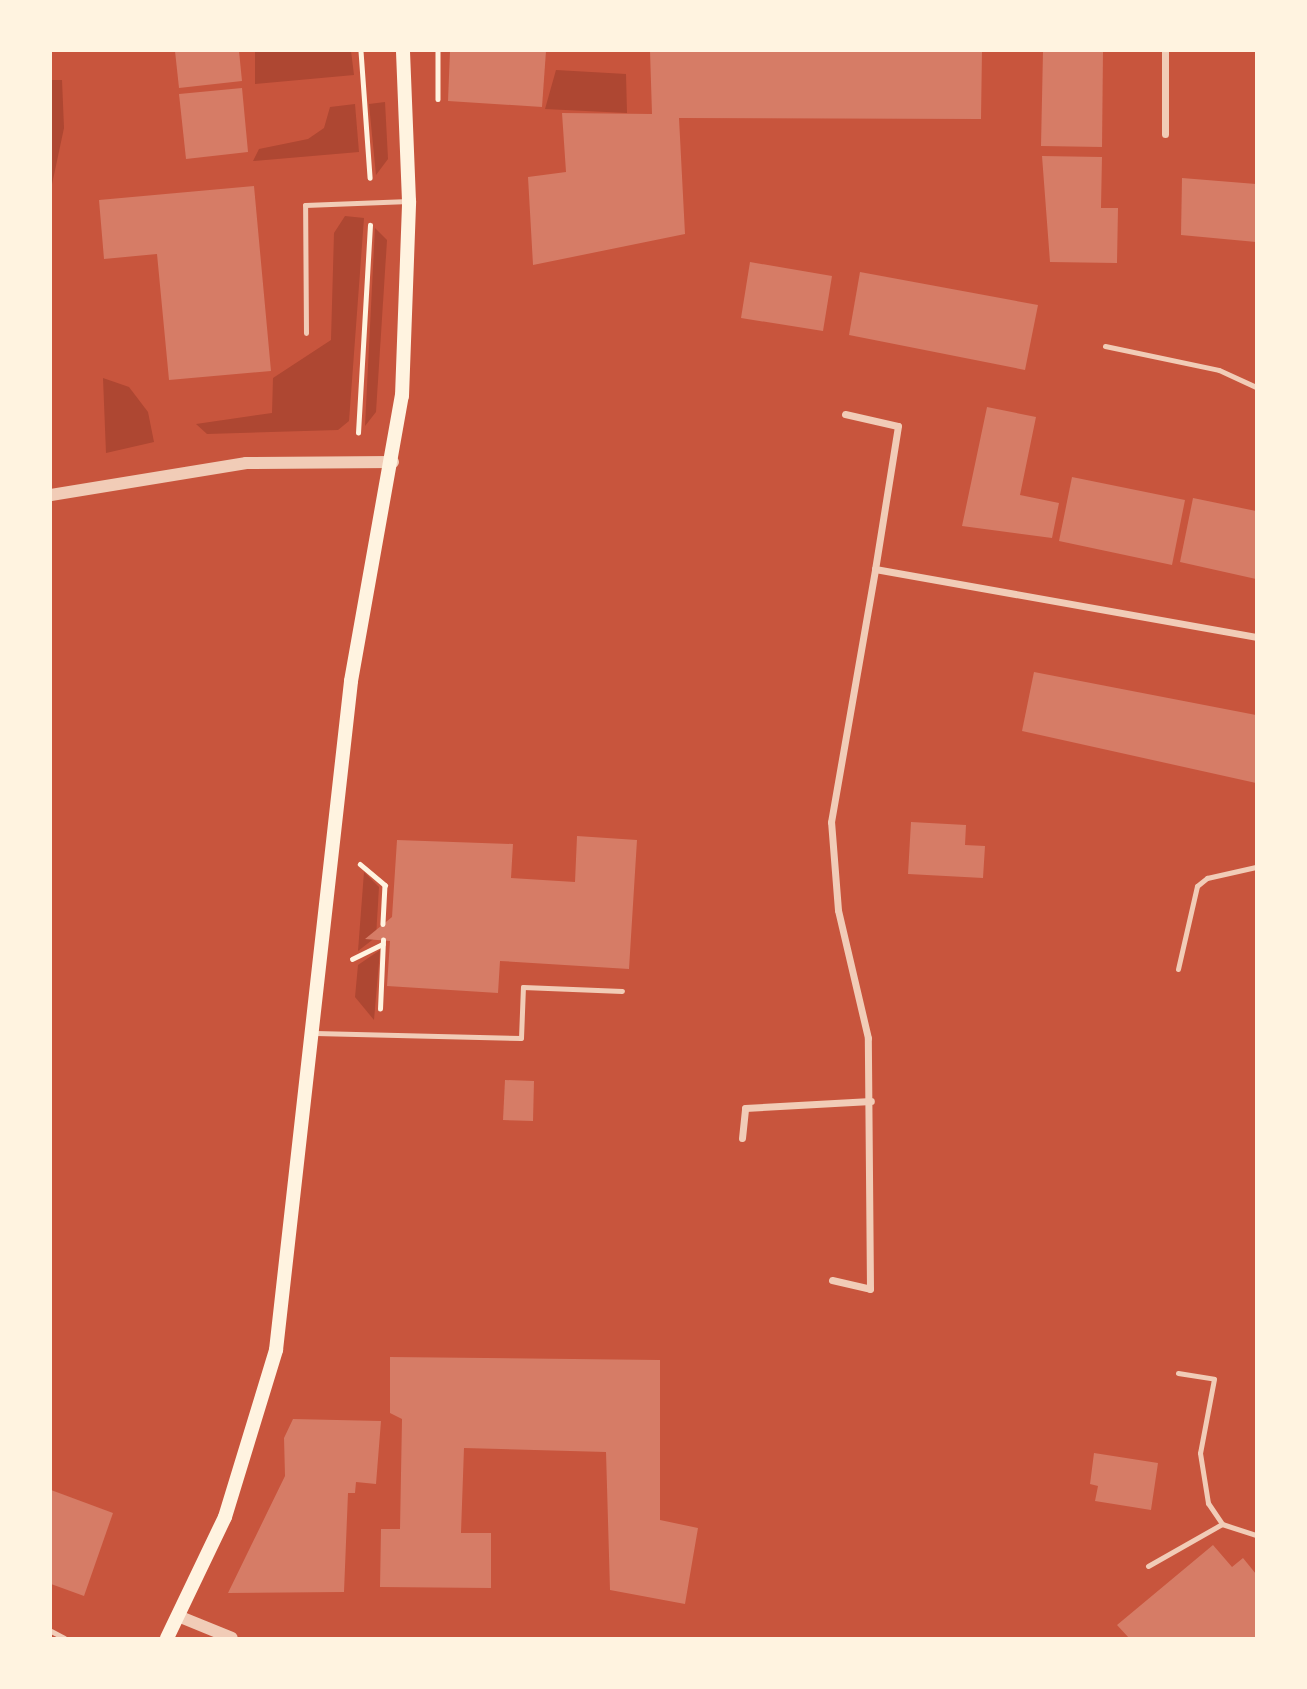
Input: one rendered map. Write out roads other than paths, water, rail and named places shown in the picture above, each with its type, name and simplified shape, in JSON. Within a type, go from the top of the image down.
[{"type":"main road","points":[[167,1638],[244,1468],[276,1350],[315,1033],[351,681],[393,462],[408,201],[403,51]]},
{"type":"street","points":[[1164,51],[1165,134]]},
{"type":"street","points":[[832,1280],[870,1289],[868,1038],[838,910],[831,822],[898,426],[845,414]]},
{"type":"street","points":[[51,495],[246,463],[393,462]]},
{"type":"street","points":[[875,569],[1256,637]]},
{"type":"street","points":[[742,1139],[745,1108],[870,1101]]},
{"type":"street","points":[[178,1616],[232,1638]]},
{"type":"lane","points":[[306,333],[304,205],[408,201]]},
{"type":"lane","points":[[1105,346],[1219,370],[1256,387]]},
{"type":"lane","points":[[1178,969],[1197,886],[1207,878],[1256,867]]},
{"type":"lane","points":[[315,1033],[521,1038],[523,987],[622,991]]},
{"type":"lane","points":[[1178,1373],[1214,1379],[1201,1478],[1223,1524],[1256,1535]]},
{"type":"lane","points":[[1147,1566],[1223,1524]]},
{"type":"lane","points":[[51,1631],[64,1638]]}]
